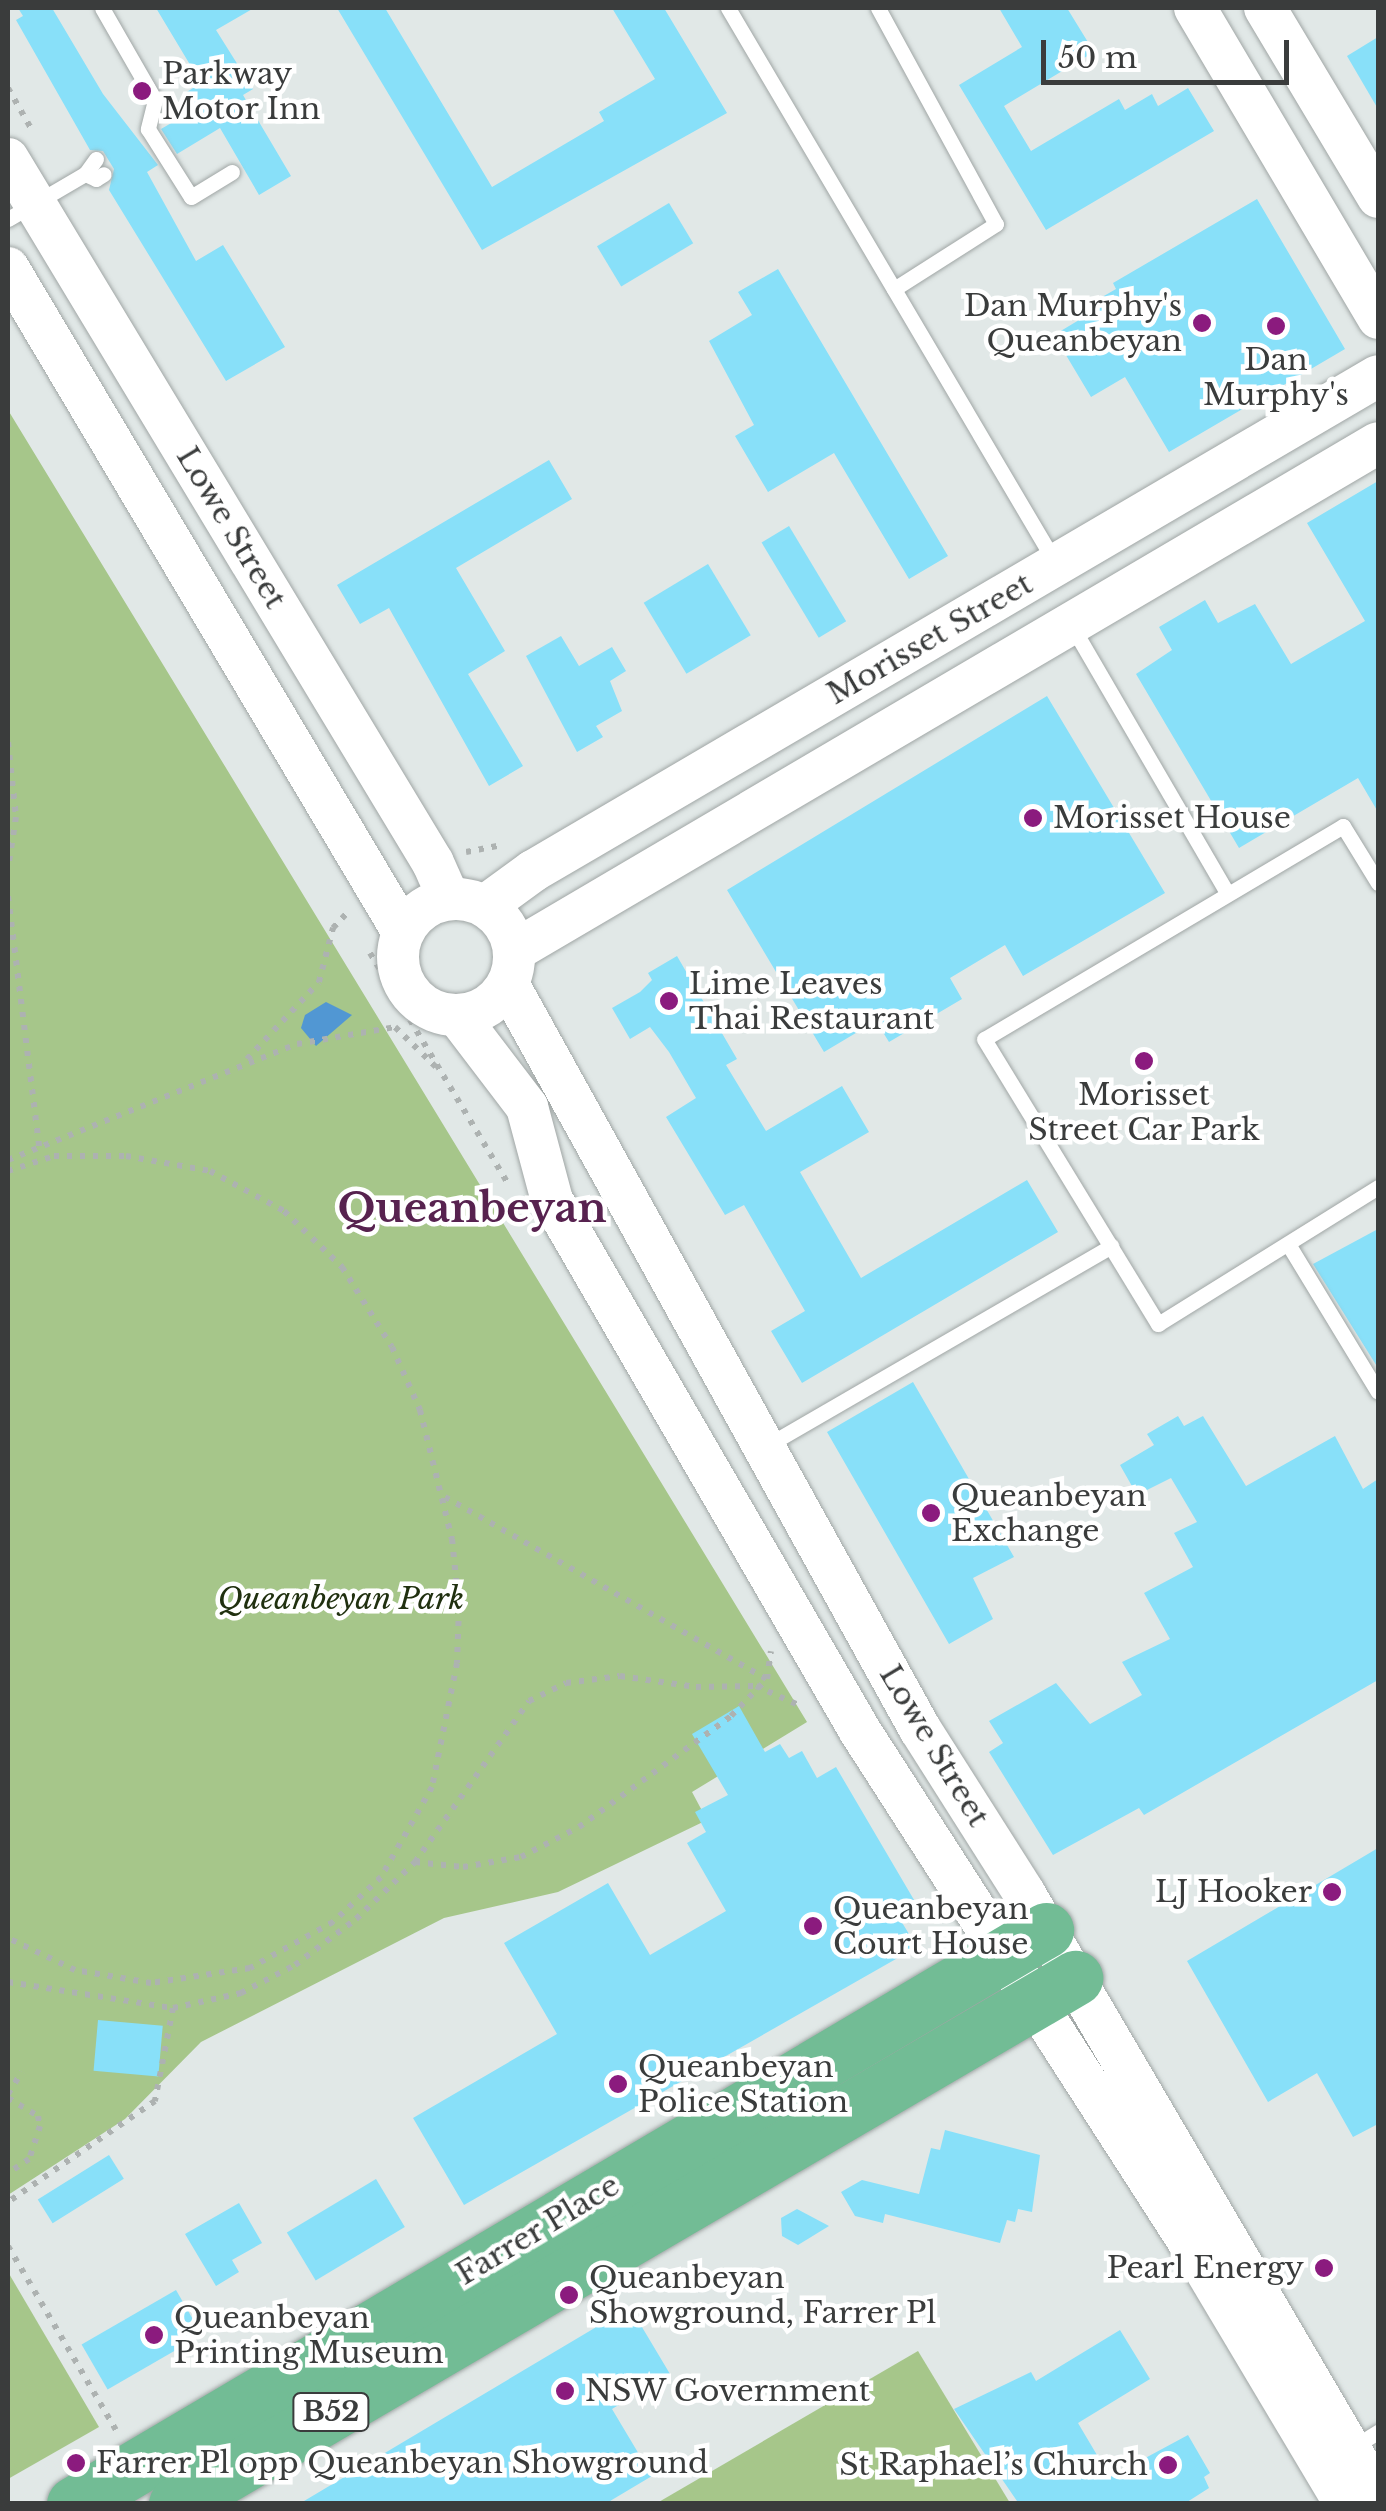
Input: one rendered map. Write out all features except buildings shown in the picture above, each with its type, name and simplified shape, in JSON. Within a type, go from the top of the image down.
[{"type":"highway","name":"Farrer Place","points":[[176,2504],[473,2298],[1024,1943]]},
{"type":"highway","name":"Farrer Place","points":[[74,2504],[135,2467],[473,2298],[1053,1990]]},
{"type":"street","points":[[1195,8],[1378,318]]},
{"type":"street","points":[[1265,8],[1378,198]]},
{"type":"street","name":"Lowe Street","points":[[8,159],[21,211],[433,862],[467,902]]},
{"type":"street","name":"Lowe Street","points":[[8,268],[384,938]]},
{"type":"street","name":"Morisset Street","points":[[467,902],[534,871],[1378,376]]},
{"type":"street","name":"Morisset Street","points":[[511,968],[1378,444]]},
{"type":"street","points":[[467,902],[506,926],[511,968],[486,1007],[457,1015],[434,1011],[406,986],[384,938],[418,912],[467,902]]},
{"type":"street","name":"Lowe Street","points":[[511,968],[764,1448],[920,1729],[1024,1943],[1378,2496]]},
{"type":"street","name":"Lowe Street","points":[[457,1015],[527,1107],[552,1200],[860,1731],[1024,1943]]},
{"type":"street","name":"Lowe Street","points":[[1346,2504],[1350,2449]]},
{"type":"lane","points":[[102,8],[154,100],[141,133],[151,149],[191,197],[232,172]]},
{"type":"lane","points":[[728,8],[1057,565]]},
{"type":"lane","points":[[878,8],[996,224],[894,289]]},
{"type":"lane","points":[[21,211],[84,174],[96,159]]},
{"type":"lane","points":[[84,174],[96,179],[104,174]]},
{"type":"lane","points":[[1072,628],[1227,894]]},
{"type":"lane","points":[[1378,883],[1343,826],[984,1039],[1158,1324],[1378,1187]]},
{"type":"lane","points":[[1288,1244],[1378,1392]]},
{"type":"lane","points":[[764,1448],[1110,1246]]},
{"type":"path","points":[[8,742],[16,817],[8,868]]},
{"type":"path","points":[[8,896],[39,1146]]},
{"type":"path","points":[[245,1062],[318,982],[334,928],[349,911],[357,928]]},
{"type":"path","points":[[384,938],[447,1078],[517,1200]]},
{"type":"path","points":[[8,1160],[297,1044],[395,1027],[447,1078]]},
{"type":"path","points":[[8,1171],[54,1156],[126,1156],[210,1171],[284,1212],[342,1266],[392,1347],[420,1410],[444,1496],[459,1608],[457,1663],[432,1787],[381,1877],[300,1944],[207,1979],[112,1980],[75,1970],[8,1938]]},
{"type":"path","points":[[444,1496],[767,1680]]},
{"type":"path","points":[[415,1862],[462,1867],[521,1858],[578,1827],[731,1716],[767,1680],[774,1632]]},
{"type":"path","points":[[8,1982],[173,2008],[241,1993],[296,1966],[356,1919],[415,1862],[502,1735],[542,1695],[566,1683],[620,1676],[696,1687],[759,1688],[860,1731]]},
{"type":"path","points":[[8,2202],[155,2100],[173,2008]]},
{"type":"path","points":[[8,2172],[29,2159],[40,2126],[38,2116],[8,2096],[22,2072]]},
{"type":"path","points":[[8,2246],[135,2467]]},
{"type":"green space","name":"Queanbeyan Park","points":[[8,410],[807,1722],[692,1792],[707,1820],[558,1892],[444,1918],[201,2042],[125,2119],[8,2195]]},
{"type":"green space","points":[[8,2272],[99,2427],[8,2479]]},
{"type":"green space","points":[[918,2351],[1010,2503],[657,2503]]},
{"type":"water","points":[[326,1002],[352,1015],[316,1046],[301,1028],[305,1015]]},
{"type":"place","name":"Parkway Motor Inn","points":[[142,91]]},
{"type":"place","name":"Dan Murphy's Queanbeyan","points":[[1202,323]]},
{"type":"place","name":"Dan Murphy's","points":[[1276,326]]},
{"type":"place","name":"Morisset House","points":[[1033,818]]},
{"type":"place","name":"Lime Leaves Thai Restaurant","points":[[669,1001]]},
{"type":"place","name":"Morisset Street Car Park","points":[[1144,1061]]},
{"type":"place","name":"Queanbeyan Exchange","points":[[931,1513]]},
{"type":"place","name":"LJ Hooker","points":[[1332,1892]]},
{"type":"place","name":"Queanbeyan Court House","points":[[813,1926]]},
{"type":"place","name":"Queanbeyan Police Station","points":[[618,2084]]},
{"type":"place","name":"Pearl Energy","points":[[1324,2268]]},
{"type":"place","name":"Queanbeyan Showground, Farrer Pl","points":[[569,2295]]},
{"type":"place","name":"Queanbeyan Printing Museum","points":[[154,2335]]},
{"type":"place","name":"NSW Government","points":[[565,2391]]},
{"type":"place","name":"Farrer Pl opp Queanbeyan Showground","points":[[76,2463]]},
{"type":"place","name":"St Raphael’s Church","points":[[1168,2465]]},
{"type":"district","name":"Queanbeyan","points":[[472,1208]]}]
